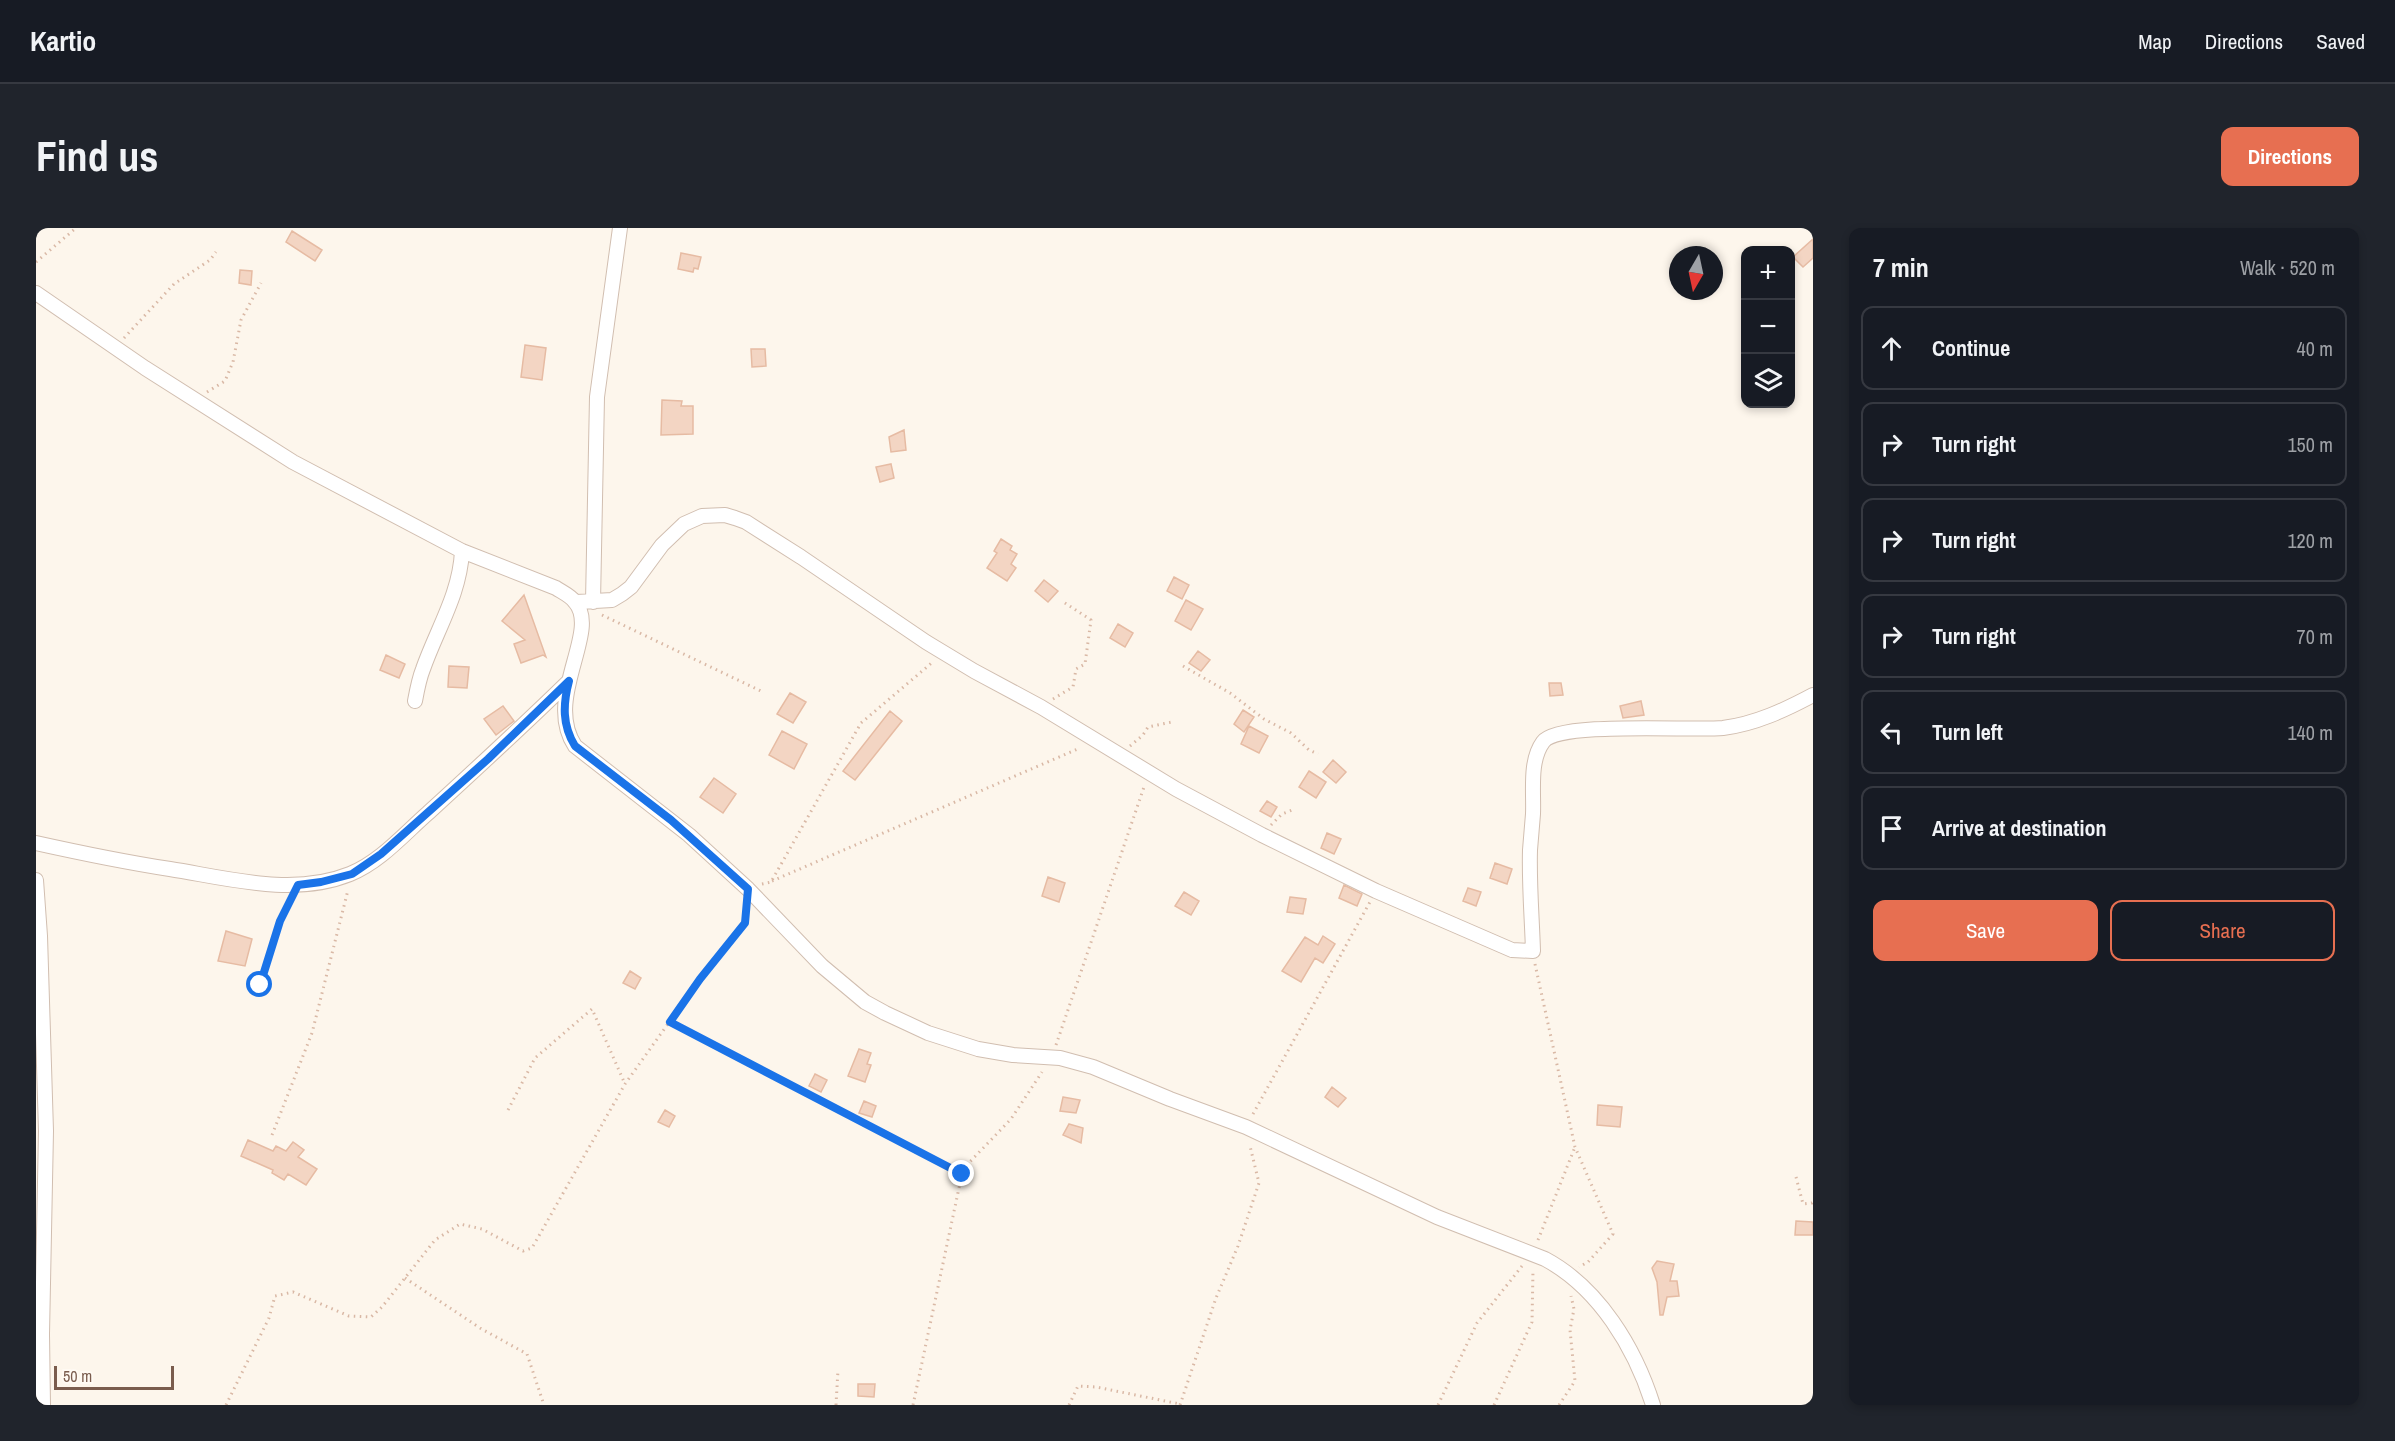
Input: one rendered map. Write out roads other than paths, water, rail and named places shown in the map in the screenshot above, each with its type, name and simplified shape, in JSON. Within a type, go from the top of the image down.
[{"type":"street","points":[[593,602],[597,397],[620,228]]},
{"type":"street","points":[[36,293],[115,348],[293,462],[462,551],[556,588],[576,603],[582,626],[564,699],[568,735],[575,746],[671,820],[748,889],[822,966],[846,987],[875,1007],[928,1033],[969,1046],[1013,1055],[1052,1057],[1093,1067],[1246,1127],[1437,1217],[1533,1253],[1568,1273],[1594,1297],[1618,1330],[1653,1405]]},
{"type":"street","points":[[576,603],[612,600],[631,587],[662,545],[679,527],[702,516],[726,515],[746,522],[944,653],[1041,707],[1149,773],[1262,835],[1376,891],[1512,950],[1533,951],[1530,850],[1535,766],[1538,752],[1546,739],[1554,735],[1583,730],[1722,728],[1745,724],[1772,715],[1813,695]]},
{"type":"street","points":[[415,701],[422,670],[452,600],[462,551]]},
{"type":"street","points":[[36,843],[125,863],[213,878],[298,885],[352,874],[381,854],[408,830],[508,741],[569,681]]},
{"type":"street","points":[[36,879],[46,1131],[42,1334],[44,1405]]}]
